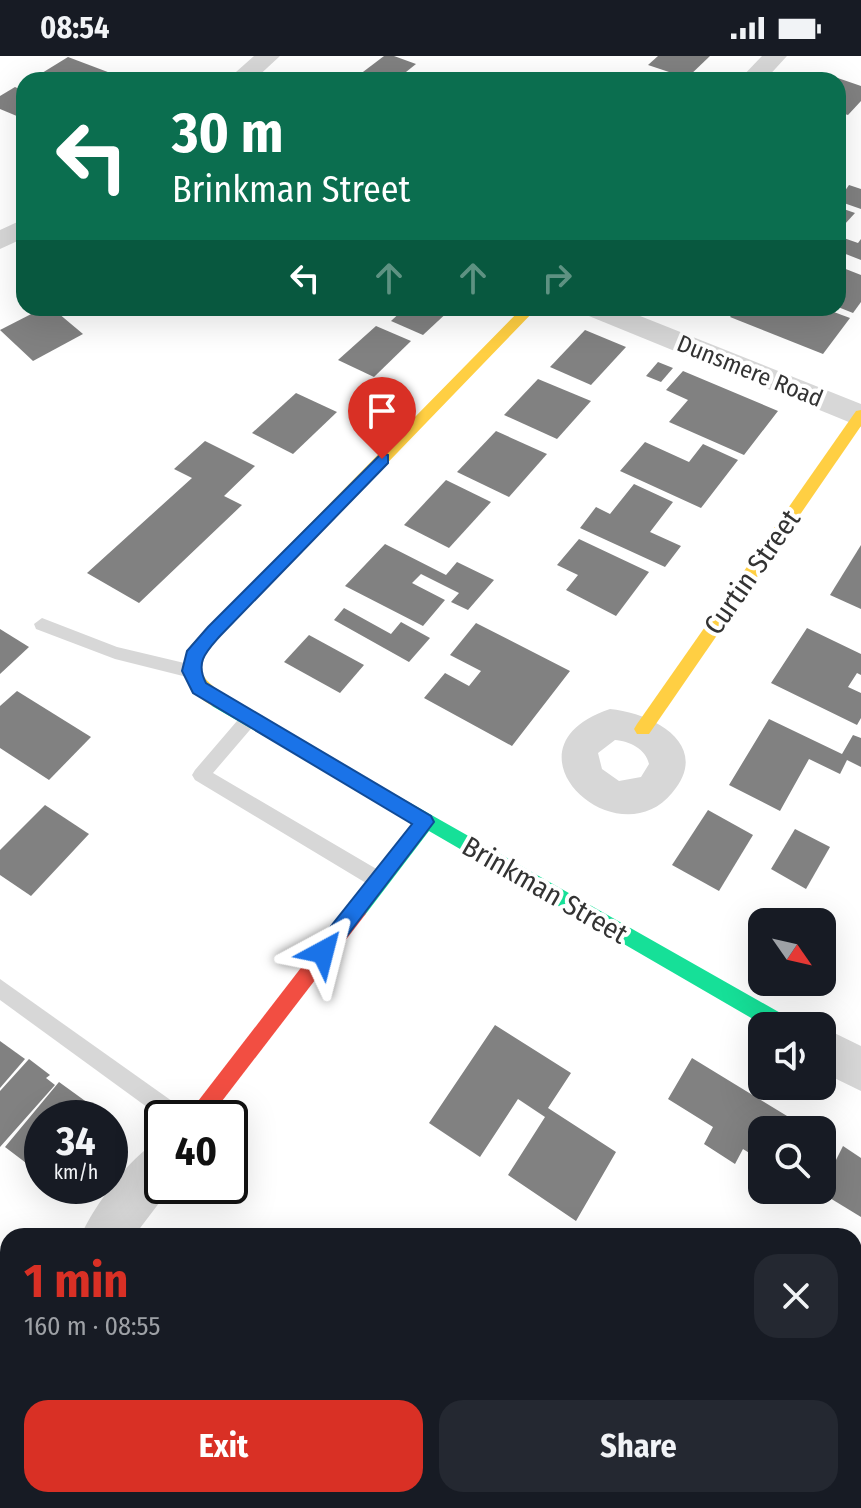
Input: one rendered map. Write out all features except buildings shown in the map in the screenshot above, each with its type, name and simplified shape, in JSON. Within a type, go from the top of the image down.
[{"type":"street","points":[[249,72],[268,56]]},
{"type":"street","points":[[759,72],[775,56]]},
{"type":"street","points":[[191,671],[193,656],[214,631],[522,316]]},
{"type":"street","name":"Dunsmere Road","points":[[614,316],[861,416]]},
{"type":"street","name":"Curtin Street","points":[[643,729],[861,416]]},
{"type":"street","name":"Brinkman Street","points":[[191,671],[199,688],[249,719],[759,1012]]},
{"type":"street","points":[[210,1100],[425,822]]},
{"type":"street","points":[[836,1056],[861,1070]]},
{"type":"street","points":[[111,1228],[144,1185]]},
{"type":"lane","points":[[42,624],[95,648],[149,665],[191,671]]},
{"type":"lane","points":[[249,719],[201,775],[378,880]]},
{"type":"lane","points":[[0,988],[154,1100]]},
{"type":"traffic: fast","points":[[218,701],[760,1012]]},
{"type":"traffic: fast","points":[[358,909],[425,822]]},
{"type":"traffic: slow","points":[[218,701],[199,685],[192,673],[197,650],[522,316]]},
{"type":"traffic: slow","points":[[643,729],[861,415]]},
{"type":"traffic: jam","points":[[210,1100],[358,909]]},
{"type":"route","points":[[323,952],[425,822],[199,688],[191,671],[193,656],[214,631],[382,459]]}]
